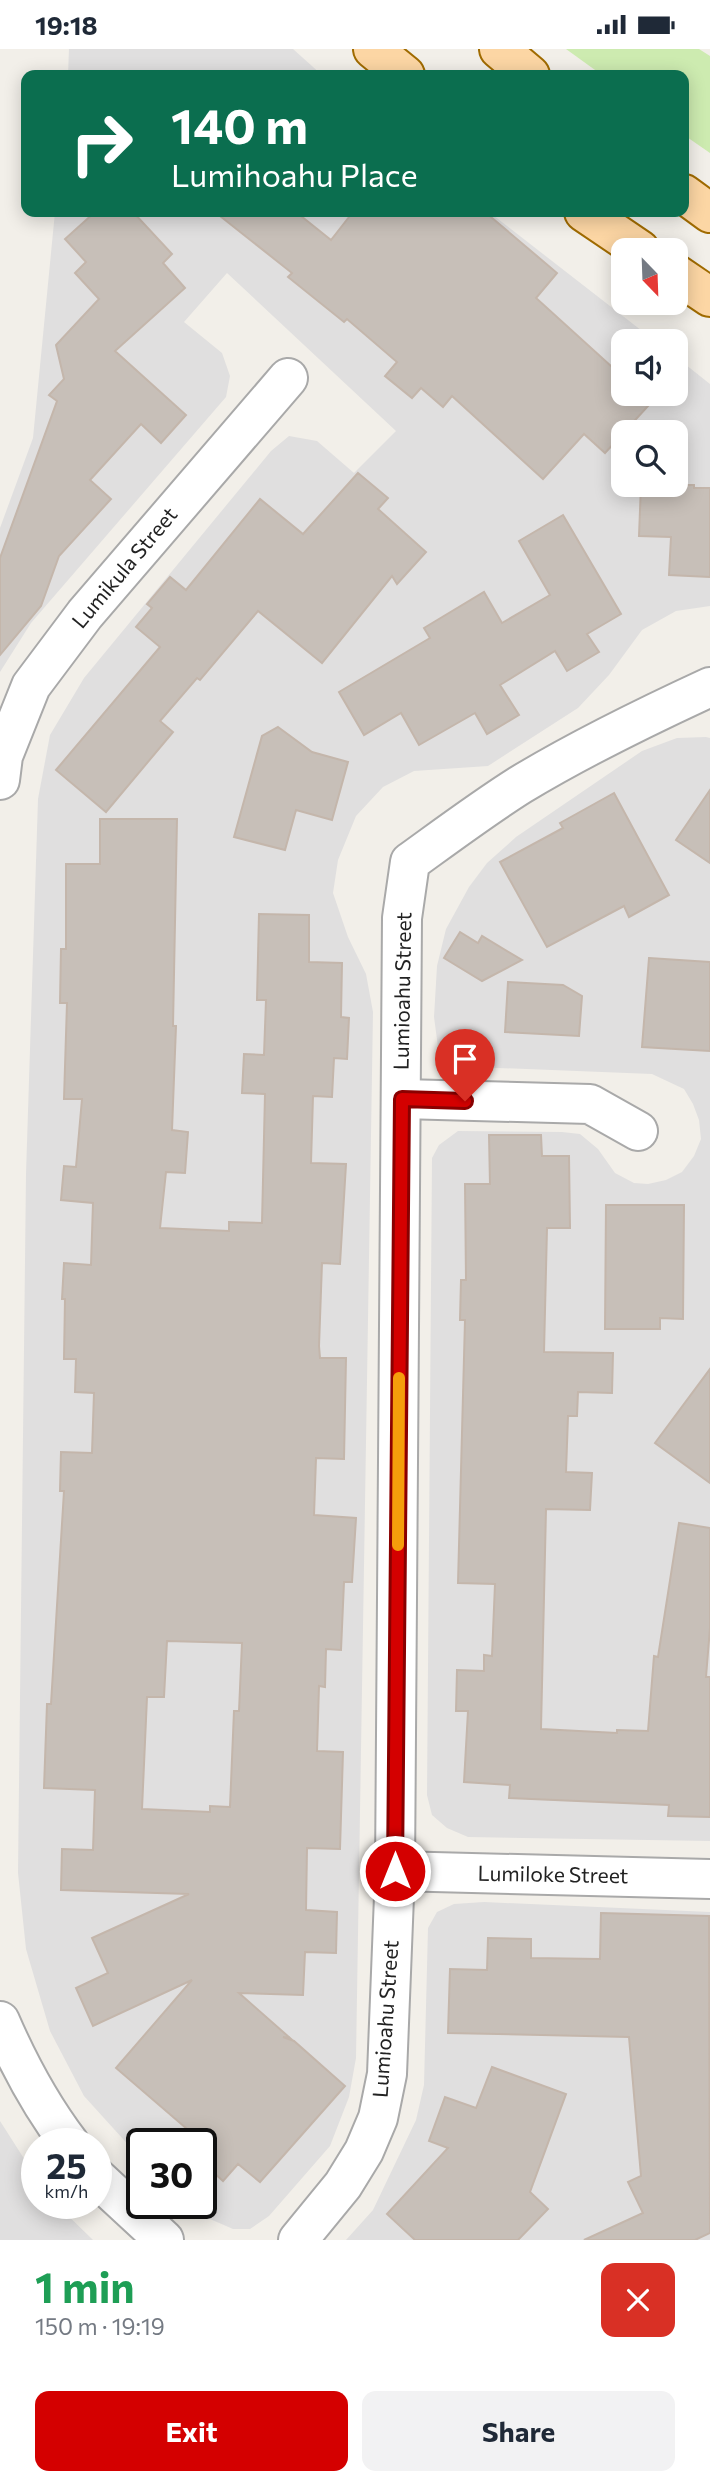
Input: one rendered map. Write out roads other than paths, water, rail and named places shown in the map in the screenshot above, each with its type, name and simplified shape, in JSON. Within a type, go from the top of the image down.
[{"type":"main road","points":[[373,49],[399,70]]},
{"type":"main road","points":[[499,49],[524,70]]},
{"type":"main road","points":[[689,198],[710,213]]},
{"type":"main road","points":[[591,217],[622,238]]},
{"type":"main road","points":[[688,282],[710,297]]},
{"type":"street","name":"Lumikula Street","points":[[0,780],[3,756],[31,686],[85,614],[288,378]]},
{"type":"street","name":"Lumioahu Street","points":[[298,2240],[343,2185],[364,2151],[378,2118],[387,2074],[395,1871],[402,918],[410,862],[470,818],[552,766],[710,687]]},
{"type":"street","points":[[402,1099],[590,1104],[638,1131]]},
{"type":"street","name":"Lumiloke Street","points":[[395,1871],[710,1878]]},
{"type":"street","points":[[0,2021],[23,2070],[58,2128]]},
{"type":"street","points":[[112,2191],[164,2240]]}]
